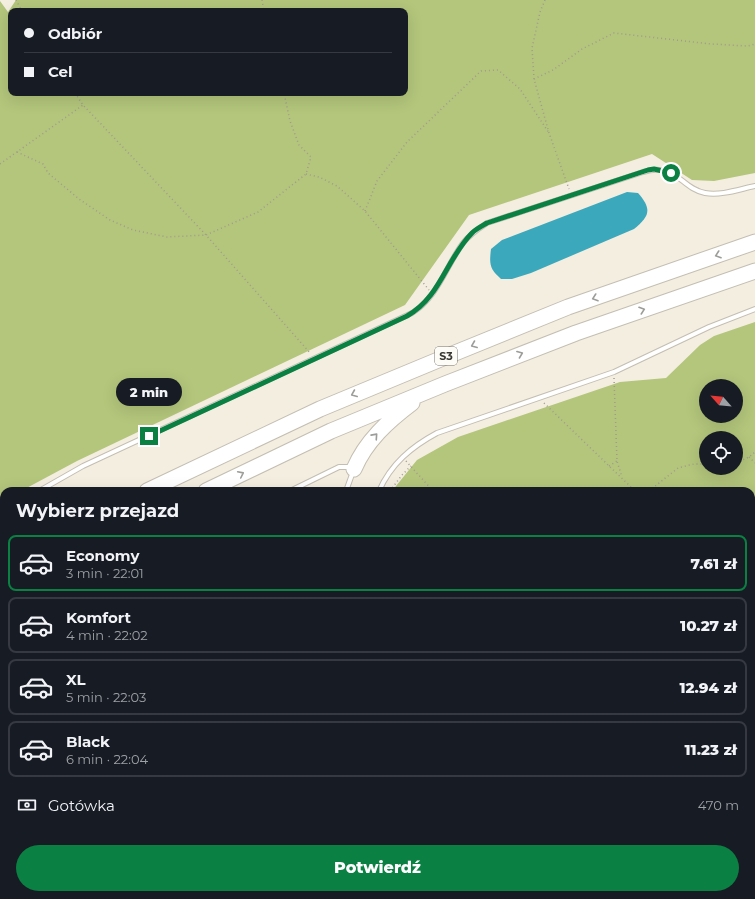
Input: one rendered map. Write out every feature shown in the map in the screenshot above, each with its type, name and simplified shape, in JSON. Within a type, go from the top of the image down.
[{"type":"highway","name":"S3","points":[[155,487],[320,408],[455,352],[568,307],[755,242]]},
{"type":"highway","name":"S3","points":[[214,487],[331,431],[445,384],[576,333],[755,271]]},
{"type":"highway","points":[[354,469],[368,444],[386,425],[412,403],[445,384]]},
{"type":"lane","points":[[46,487],[83,466],[412,313],[425,303],[433,294],[463,243],[473,232],[487,223],[654,169],[671,173],[696,190],[706,193],[719,193],[755,186]]},
{"type":"lane","points":[[381,487],[388,475],[403,457],[418,444],[428,438],[447,429],[614,372],[709,327],[755,309]]},
{"type":"lane","points":[[299,487],[339,468],[347,467],[354,469],[347,487]]},
{"type":"path","points":[[545,0],[540,12],[532,48],[534,79],[549,133],[571,195]]},
{"type":"path","points":[[534,79],[552,70],[582,49],[614,33],[711,44],[748,46],[755,44]]},
{"type":"path","points":[[365,210],[377,181],[407,142],[481,71],[498,70],[520,89],[549,133]]},
{"type":"path","points":[[77,96],[83,105],[206,235],[315,358]]},
{"type":"path","points":[[16,152],[43,164],[48,173],[79,199],[110,220],[133,230],[167,237],[206,235],[258,212],[306,174],[311,157],[299,145],[290,121],[285,96]]},
{"type":"path","points":[[0,164],[83,105]]},
{"type":"path","points":[[306,174],[319,176],[337,186],[365,210],[433,294]]},
{"type":"path","points":[[614,372],[617,461],[622,478]]},
{"type":"path","points":[[539,398],[631,487]]},
{"type":"path","points":[[743,459],[755,452]]},
{"type":"path","points":[[749,456],[755,464]]},
{"type":"path","points":[[609,466],[617,461]]},
{"type":"path","points":[[654,487],[678,468],[699,464]]},
{"type":"path","points":[[393,487],[411,466],[429,487]]},
{"type":"green space","points":[[16,0],[755,0],[755,173],[714,181],[692,180],[652,154],[469,215],[405,305],[77,461],[28,487],[0,487],[0,1],[8,12],[8,96],[408,96],[408,8],[11,8]]},
{"type":"green space","points":[[755,322],[755,487],[395,487],[417,460],[458,437],[620,382],[666,378],[700,345],[714,336]]},
{"type":"water","points":[[627,192],[638,193],[646,204],[647,208],[646,216],[634,229],[531,273],[512,279],[501,279],[492,269],[490,263],[491,249],[502,240]]},
{"type":"route","points":[[149,436],[407,316],[418,309],[433,294],[463,243],[473,232],[487,223],[648,170],[662,170],[671,173]]}]
